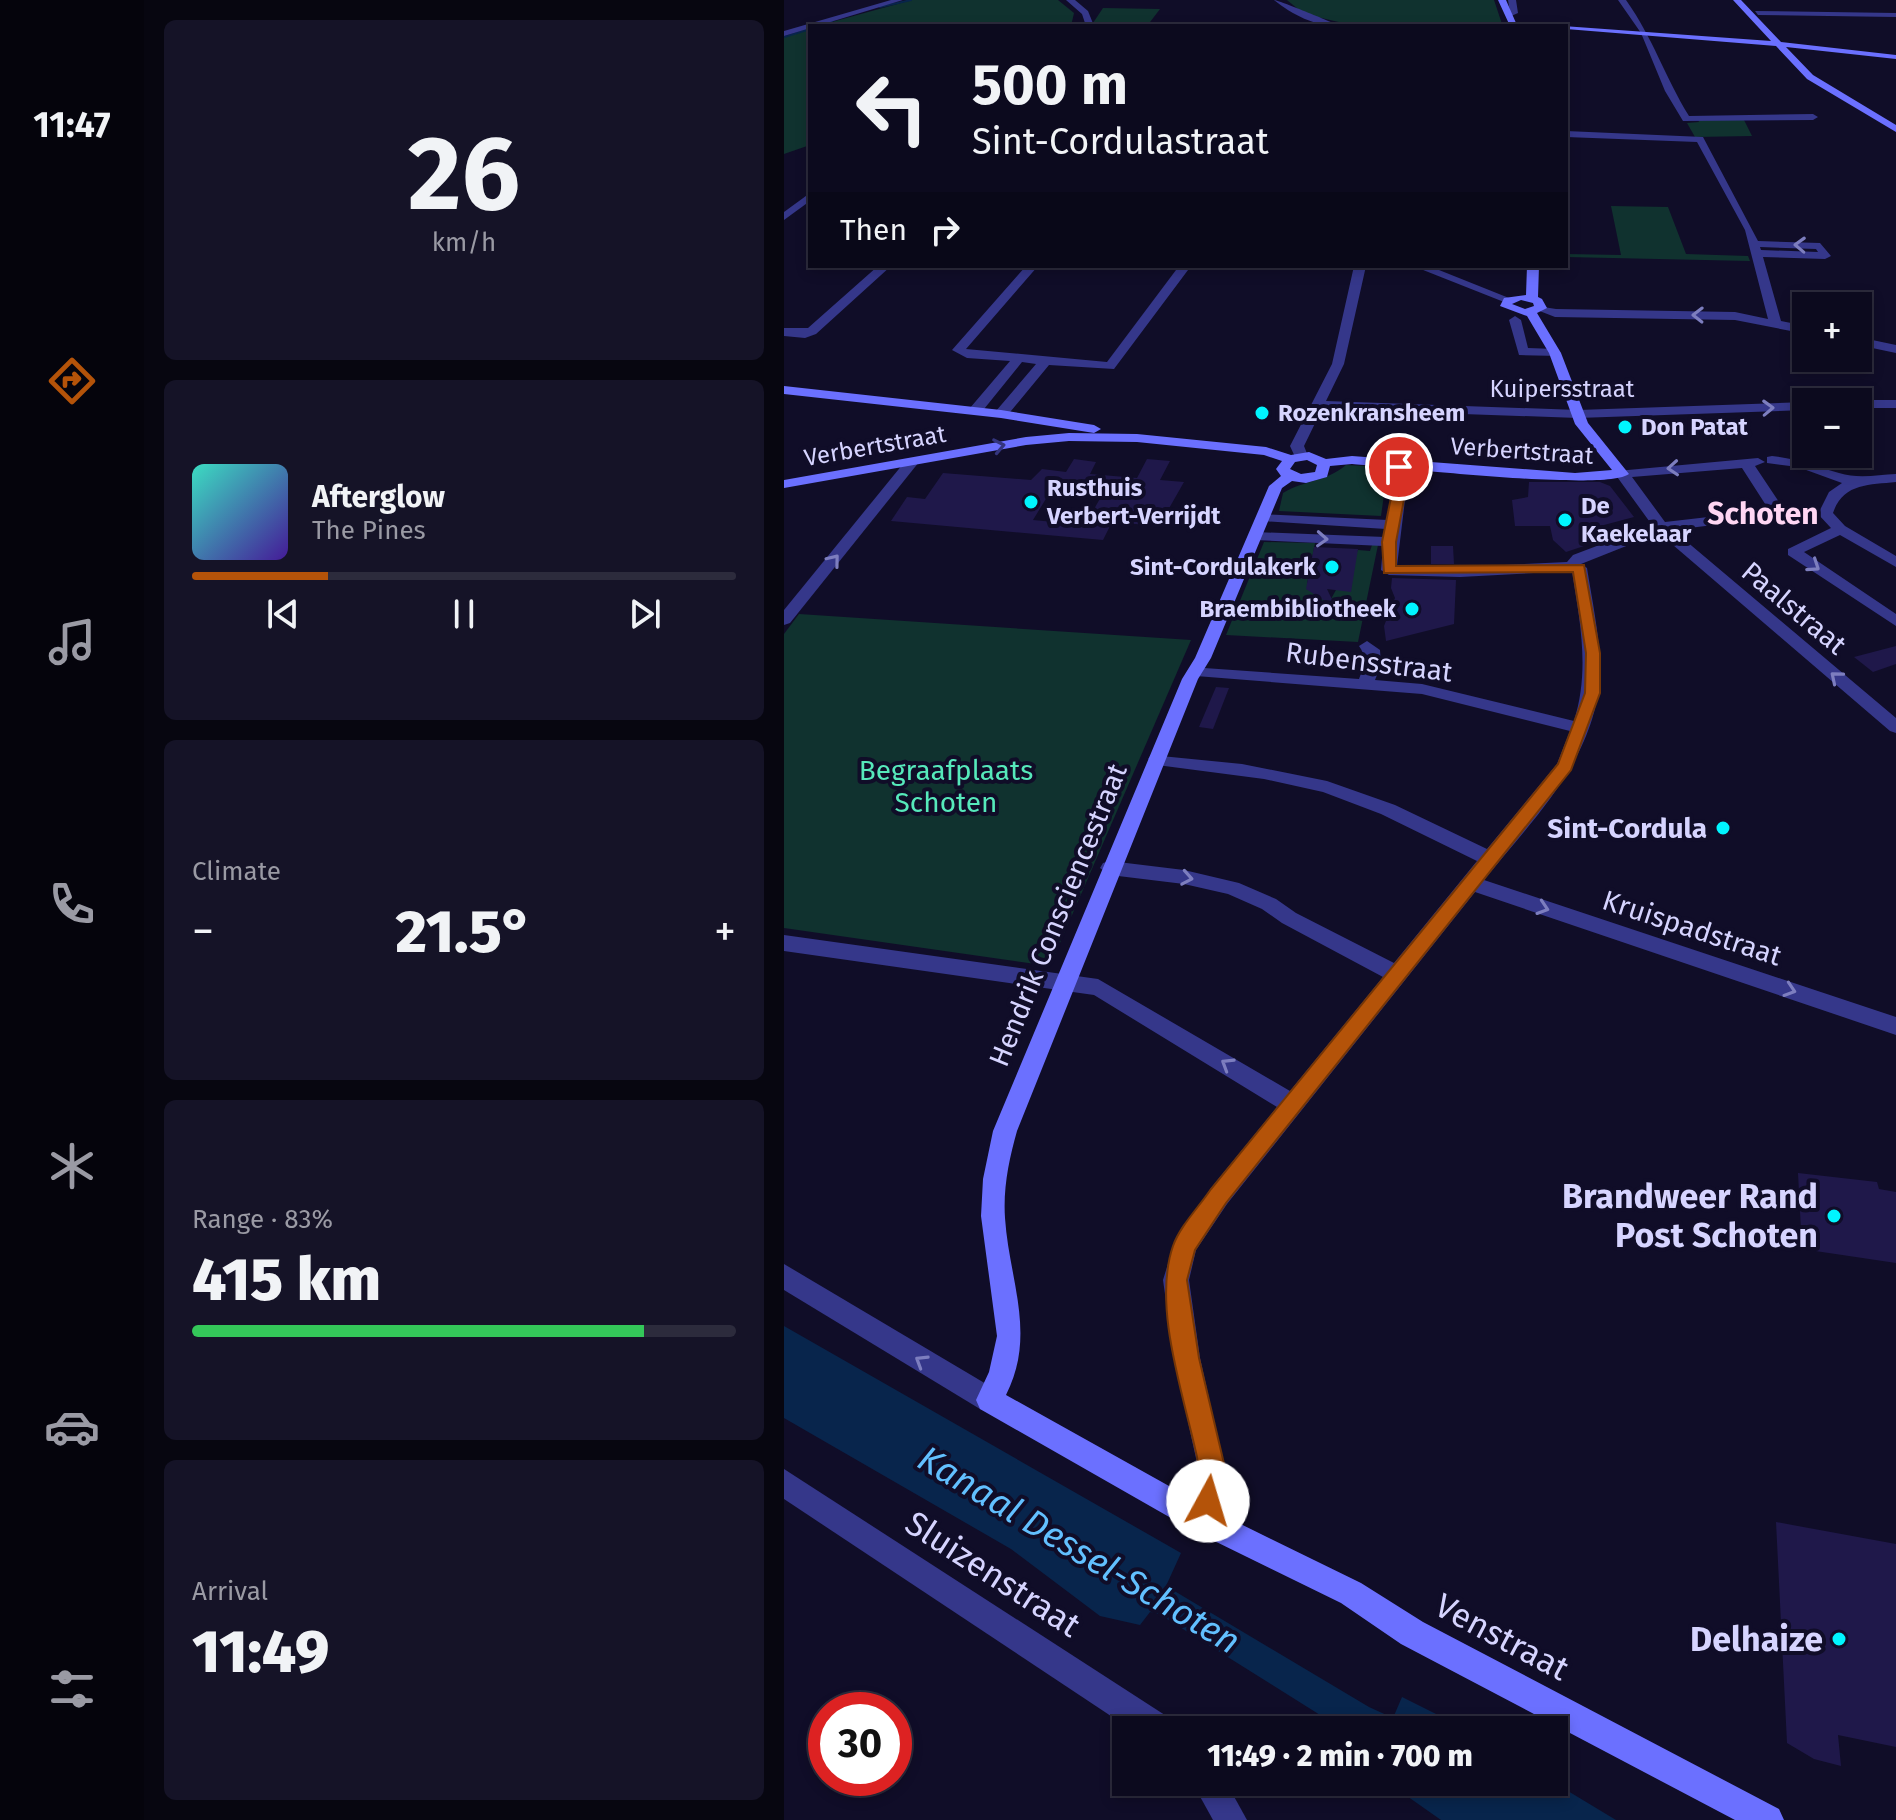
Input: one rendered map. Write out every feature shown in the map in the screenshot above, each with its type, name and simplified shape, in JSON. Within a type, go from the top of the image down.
[{"type":"street","points":[[818,24],[899,0]]},
{"type":"street","points":[[1070,0],[1085,13],[1089,24]]},
{"type":"street","points":[[1278,0],[1300,15],[1329,24]]},
{"type":"street","points":[[1502,0],[1513,24]]},
{"type":"street","points":[[1509,15],[1514,13],[1512,0]]},
{"type":"street","points":[[1622,0],[1645,33],[1669,91],[1686,119],[1813,117]]},
{"type":"street","points":[[1737,0],[1840,96],[1896,129]]},
{"type":"street","points":[[1746,0],[1783,45]]},
{"type":"street","points":[[1758,13],[1896,15]]},
{"type":"street","points":[[784,34],[808,27]]},
{"type":"street","points":[[1568,27],[1896,57]]},
{"type":"street","points":[[1568,134],[1700,139],[1740,208],[1757,248],[1775,323]]},
{"type":"street","points":[[784,217],[808,198]]},
{"type":"street","points":[[1820,246],[1825,256],[1757,248],[1820,246]]},
{"type":"street","points":[[784,332],[805,334],[883,268]]},
{"type":"street","points":[[1030,268],[958,350],[1110,366],[1184,268]]},
{"type":"street","points":[[1290,476],[1283,465],[1296,457],[1297,446],[1338,364],[1360,268]]},
{"type":"street","points":[[1424,268],[1508,300],[1508,309],[1535,306],[1562,313],[1735,316],[1792,327]]},
{"type":"street","points":[[1533,268],[1535,306],[1578,414],[1622,474],[1759,462],[1801,463],[1838,478],[1863,481]]},
{"type":"street","points":[[1515,320],[1523,352],[1555,353]]},
{"type":"street","points":[[1872,344],[1896,349]]},
{"type":"street","points":[[975,411],[1019,358]]},
{"type":"street","points":[[1001,414],[1045,361]]},
{"type":"street","points":[[784,390],[1001,414],[1068,430]]},
{"type":"street","points":[[1872,404],[1896,404]]},
{"type":"street","name":"Kuipersstraat","points":[[1318,405],[1578,414],[1792,406]]},
{"type":"street","name":"Verbertstraat","points":[[784,484],[1026,441],[1068,430],[1266,451],[1324,463],[1352,460],[1575,477],[1622,474]]},
{"type":"street","points":[[784,620],[912,462]]},
{"type":"street","points":[[1571,566],[1578,558],[1661,527],[1783,512],[1759,462]]},
{"type":"street","name":"Verbertstraat","points":[[1290,476],[1316,477],[1325,470],[1324,463]]},
{"type":"street","points":[[1202,1520],[1214,1483],[1187,1358],[1176,1280],[1185,1246],[1202,1218],[1565,766],[1592,693],[1593,653],[1579,568],[1460,572],[1389,570],[1389,542],[1403,473],[1400,463]]},
{"type":"street","name":"Paalstraat","points":[[1622,474],[1661,527],[1896,727]]},
{"type":"street","name":"Hendrik Consciencestraat","points":[[989,1400],[1011,1352],[994,1226],[997,1165],[1005,1131],[1110,868],[1262,517],[1276,486],[1290,476]]},
{"type":"street","points":[[1825,514],[1837,491],[1850,483],[1896,478]]},
{"type":"street","points":[[1806,514],[1825,514],[1840,529],[1896,562]]},
{"type":"street","points":[[1262,517],[1392,525]]},
{"type":"street","points":[[1840,529],[1793,552],[1896,621]]},
{"type":"street","points":[[1255,536],[1389,542]]},
{"type":"street","points":[[1365,683],[1373,665],[1372,650],[1367,646]]},
{"type":"street","name":"Rubensstraat","points":[[1196,671],[1422,689],[1581,728]]},
{"type":"street","points":[[1157,759],[1267,774],[1326,787],[1362,799],[1490,859]]},
{"type":"street","points":[[1110,868],[1184,877],[1232,888],[1269,904],[1289,918],[1397,974]]},
{"type":"street","name":"Kruispadstraat","points":[[1470,883],[1890,1024]]},
{"type":"street","points":[[784,943],[1098,987],[1293,1105]]},
{"type":"street","points":[[784,1276],[989,1400]]},
{"type":"street","name":"Venstraat","points":[[989,1400],[1202,1520],[1351,1593],[1412,1633],[1768,1820]]},
{"type":"street","name":"Sluizenstraat","points":[[784,1483],[1139,1716]]},
{"type":"street","points":[[1216,1796],[1231,1820]]},
{"type":"green space","points":[[912,0],[1058,0],[1074,13],[1071,24],[824,24]]},
{"type":"green space","points":[[1287,0],[1494,0],[1502,24],[1347,24],[1304,14]]},
{"type":"green space","points":[[1103,8],[1160,9],[1149,24],[1092,24]]},
{"type":"green space","points":[[808,29],[808,146],[784,154],[784,37]]},
{"type":"green space","points":[[1698,120],[1744,120],[1752,136],[1695,137],[1687,123]]},
{"type":"green space","points":[[1611,206],[1668,207],[1686,254],[1748,256],[1750,261],[1568,257],[1568,254],[1621,255]]},
{"type":"green space","points":[[1346,465],[1388,467],[1381,516],[1279,511],[1283,493],[1331,475]]},
{"type":"green space","points":[[1264,542],[1315,543],[1307,584],[1331,599],[1358,550],[1370,551],[1372,545],[1378,545],[1358,642],[1226,635]]},
{"type":"green space","name":"Begraafplaats Schoten","points":[[799,614],[1191,640],[1053,959],[1043,965],[784,928],[784,634]]},
{"type":"water","name":"Kanaal Dessel-Schoten","points":[[784,1326],[1181,1553],[1166,1586],[1389,1716],[1322,1716],[1159,1614],[1150,1612],[1140,1625],[1100,1616],[1011,1549],[784,1418]]},
{"type":"water","points":[[1402,1697],[1440,1716],[1394,1716]]},
{"type":"water","points":[[1568,1791],[1616,1820],[1441,1820],[1407,1796],[1568,1796]]},
{"type":"building","points":[[1074,459],[1096,462],[1090,474],[1137,478],[1147,459],[1170,461],[1160,480],[1184,482],[1159,526],[1112,522],[1103,540],[891,521],[907,497],[925,499],[943,473],[1031,480],[1042,469],[1066,472]],"holes":[[[1055,484],[1106,488],[1085,525],[1033,520]]]},
{"type":"building","points":[[1529,482],[1600,482],[1610,486],[1634,517],[1589,529],[1602,540],[1566,552],[1553,540],[1550,526],[1515,526],[1512,500],[1528,497]]},
{"type":"building","points":[[1431,546],[1453,546],[1454,564],[1431,564]]},
{"type":"building","name":"Sint-Cordulakerk","points":[[1314,547],[1358,549],[1351,592],[1327,589],[1336,608],[1306,589]]},
{"type":"building","name":"Braembibliotheek","points":[[1392,578],[1456,580],[1454,624],[1386,641],[1384,626],[1395,598],[1391,588]]},
{"type":"building","points":[[1896,646],[1896,664],[1873,672],[1854,657]]},
{"type":"building","points":[[1216,687],[1229,688],[1213,729],[1199,727]]},
{"type":"building","name":"Brandweer Rand Post Schoten","points":[[1798,1173],[1877,1182],[1879,1189],[1896,1192],[1896,1263],[1802,1249]]},
{"type":"building","name":"Delhaize","points":[[1776,1522],[1896,1544],[1896,1747],[1838,1735],[1841,1766],[1814,1759],[1787,1743]]},
{"type":"waterway","points":[[880,7],[911,0]]},
{"type":"waterway","points":[[824,24],[832,21]]},
{"type":"waterway","points":[[784,37],[808,30]]},
{"type":"tunnel","points":[[1789,512],[1806,514]]},
{"type":"place","name":"Rozenkransheem","points":[[1262,413]]},
{"type":"place","name":"Don Patat","points":[[1625,427]]},
{"type":"place","name":"Rusthuis Verbert-Verrijdt","points":[[1031,502]]},
{"type":"place","name":"De Kaekelaar","points":[[1565,520]]},
{"type":"place","name":"Sint-Cordulakerk","points":[[1332,567]]},
{"type":"place","name":"Braembibliotheek","points":[[1412,609]]},
{"type":"place","name":"Sint-Cordula","points":[[1723,828]]},
{"type":"place","name":"Brandweer Rand Post Schoten","points":[[1834,1216]]},
{"type":"place","name":"Delhaize","points":[[1839,1639]]},
{"type":"district","name":"Schoten","points":[[1763,514]]},
{"type":"route","points":[[1208,1501],[1214,1483],[1213,1472],[1187,1358],[1176,1280],[1185,1246],[1219,1196],[1565,766],[1578,739],[1592,693],[1593,653],[1579,568],[1460,572],[1389,570],[1389,542],[1403,473],[1399,467]]}]
